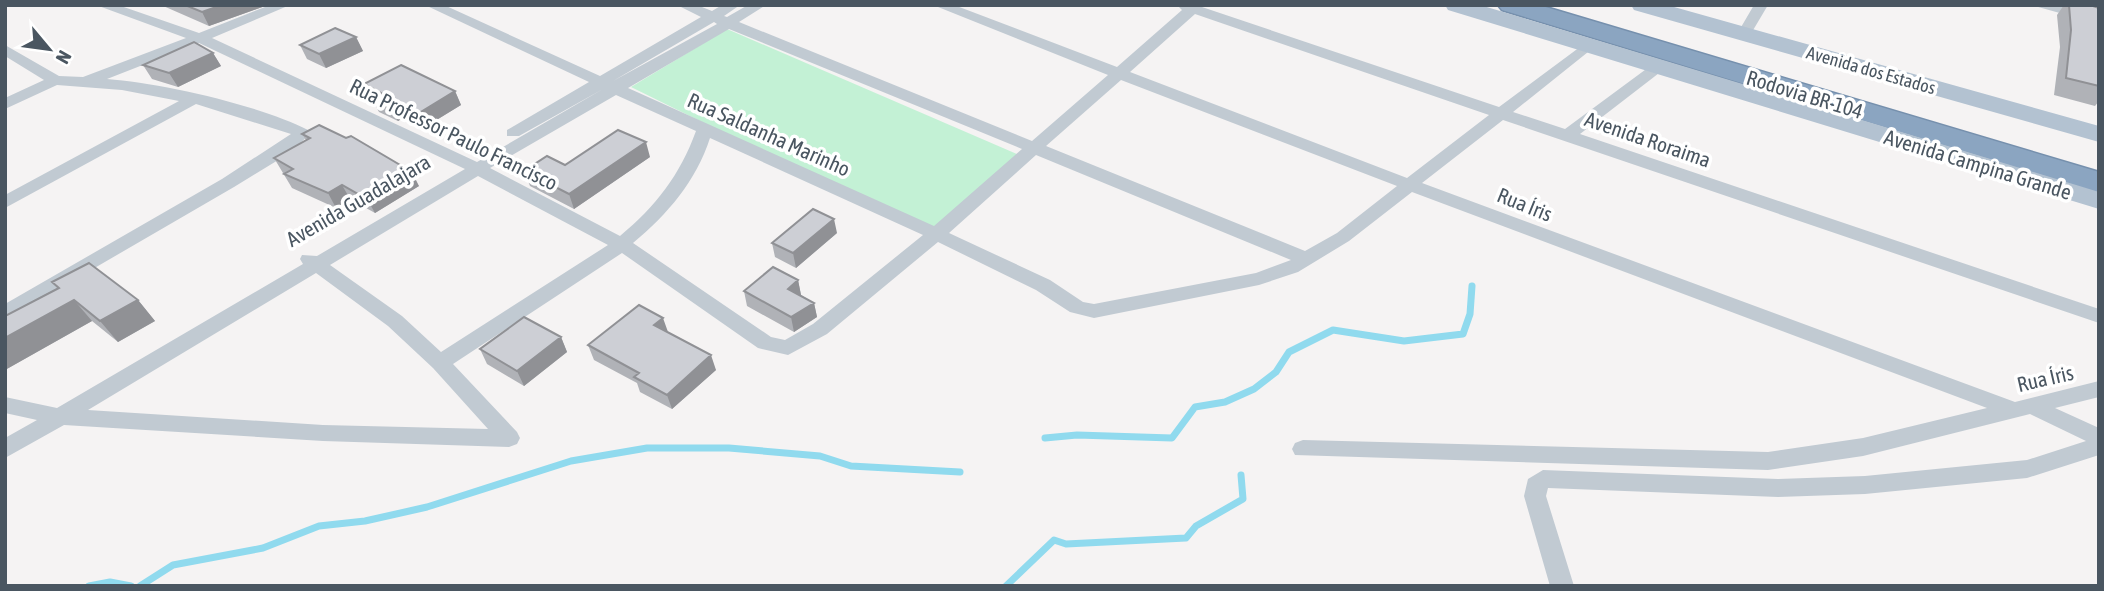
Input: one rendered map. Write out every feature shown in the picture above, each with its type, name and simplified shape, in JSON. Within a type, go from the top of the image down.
[{"type":"highway","name":"Rodovia BR-104","points":[[1511,5],[2099,182]]},
{"type":"highway","name":"Rodovia BR-104","points":[[1570,5],[2099,159]]},
{"type":"main road","name":"Avenida Campina Grande","points":[[1456,5],[2099,200]]},
{"type":"main road","name":"Avenida dos Estados","points":[[1642,5],[2099,134]]},
{"type":"street","name":"Rua Professor Paulo Francisco","points":[[103,5],[201,38],[471,165],[623,245],[765,343],[788,348],[800,343],[936,234]]},
{"type":"street","points":[[84,82],[283,5]]},
{"type":"street","name":"Rua Saldanha Marinho","points":[[432,5],[607,87],[936,234],[1043,285],[1084,310],[1114,309],[1259,279],[1283,272],[1304,258]]},
{"type":"street","points":[[684,5],[725,15],[1304,258],[1343,237],[1588,45]]},
{"type":"street","points":[[5,434],[49,415],[725,15],[759,5]]},
{"type":"street","name":"Rua Íris","points":[[940,5],[1410,183],[1602,259],[2023,408],[2099,389]]},
{"type":"street","points":[[1744,34],[1761,5]]},
{"type":"street","points":[[2038,5],[2099,20]]},
{"type":"street","points":[[936,234],[1121,74],[1191,6]]},
{"type":"street","name":"Avenida Roraima","points":[[1191,6],[2099,316]]},
{"type":"street","points":[[5,49],[55,80],[122,85],[194,99],[286,125],[302,133],[282,150],[228,183],[5,313]]},
{"type":"street","points":[[1567,135],[1658,67]]},
{"type":"street","points":[[5,104],[55,80]]},
{"type":"street","points":[[5,202],[194,99]]},
{"type":"street","points":[[440,363],[623,245],[663,206],[689,173],[705,130]]},
{"type":"street","points":[[5,405],[49,415],[323,433],[509,438],[440,363],[395,321],[311,261]]},
{"type":"street","points":[[1303,449],[1768,461],[1863,447],[2023,408],[2099,438]]},
{"type":"street","points":[[5,449],[49,415]]},
{"type":"street","points":[[1562,586],[1535,496],[1537,484],[1543,479],[1777,488],[1854,485],[1999,474],[2049,464],[2099,446]]},
{"type":"green space","points":[[727,29],[1024,157],[929,234],[631,87]]},
{"type":"building","points":[[185,5],[222,5],[202,12]]},
{"type":"building","points":[[2069,5],[2099,8],[2099,86],[2066,78],[2071,30]]},
{"type":"building","points":[[335,28],[356,37],[319,54],[300,45]]},
{"type":"building","points":[[194,42],[213,53],[169,73],[143,65]]},
{"type":"building","points":[[401,65],[455,91],[419,113],[398,103],[391,107],[372,98],[381,93],[364,84]]},
{"type":"building","points":[[319,125],[346,138],[351,136],[412,172],[367,199],[342,185],[328,193],[284,174],[293,169],[274,158],[310,138],[302,134]]},
{"type":"building","points":[[618,130],[646,142],[569,194],[524,171],[547,156],[565,165]]},
{"type":"building","points":[[813,209],[834,219],[793,253],[772,243]]},
{"type":"building","points":[[89,263],[138,300],[100,321],[74,300],[5,338],[5,316],[59,288],[52,282]]},
{"type":"building","points":[[773,267],[798,280],[788,289],[814,303],[791,317],[744,291]]},
{"type":"building","points":[[639,305],[663,318],[654,325],[711,355],[667,395],[634,377],[639,373],[588,345]]},
{"type":"building","points":[[524,317],[561,337],[517,371],[480,349]]},
{"type":"waterway","points":[[1045,438],[1077,435],[1172,438],[1195,407],[1225,402],[1254,389],[1276,372],[1289,352],[1333,330],[1404,341],[1463,334],[1470,314],[1472,286]]},
{"type":"waterway","points":[[140,586],[173,565],[263,548],[319,526],[365,521],[427,507],[571,461],[647,448],[729,448],[820,456],[851,466],[960,472]]},
{"type":"waterway","points":[[1006,586],[1054,540],[1066,544],[1186,538],[1196,526],[1243,499],[1241,475]]},
{"type":"waterway","points":[[89,586],[110,582],[131,586]]}]
